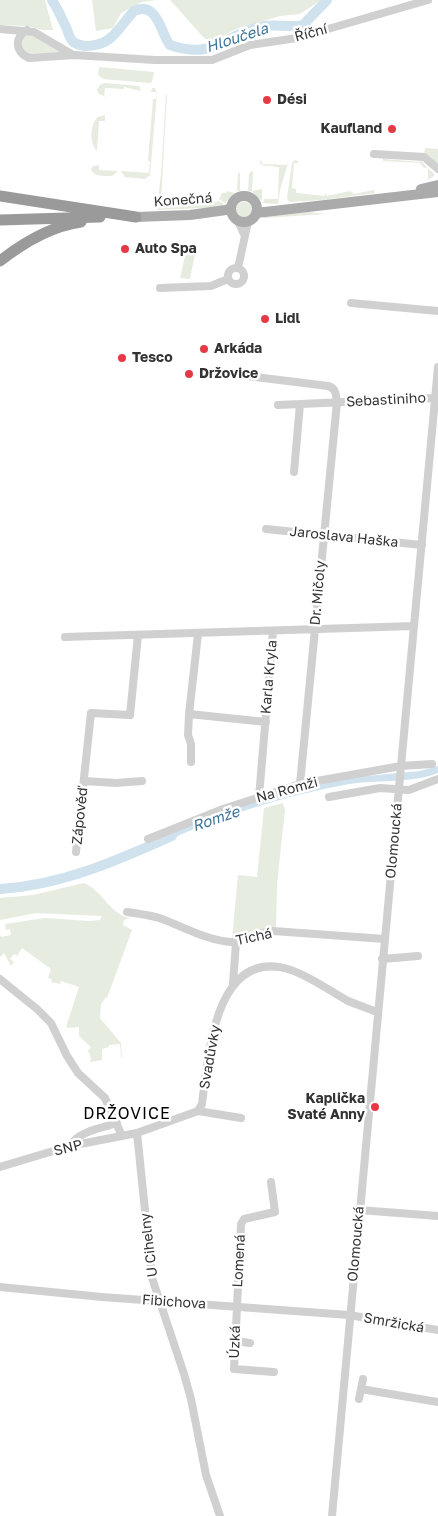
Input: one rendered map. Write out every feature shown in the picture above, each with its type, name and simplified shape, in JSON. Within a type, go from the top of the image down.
[{"type":"highway","points":[[0,196],[136,217]]},
{"type":"highway","points":[[0,261],[19,247],[47,232],[74,223],[122,217]]},
{"type":"highway","points":[[0,220],[136,217]]},
{"type":"main road","name":"Konečná","points":[[401,196],[438,184]]},
{"type":"main road","name":"Konečná","points":[[136,217],[227,214],[237,217],[234,201],[244,197],[252,200],[256,210],[310,207],[438,192]]},
{"type":"main road","points":[[237,217],[251,220],[256,210]]},
{"type":"street","name":"Říční","points":[[26,30],[17,41],[20,52],[26,57],[74,55],[155,60],[210,60],[250,45],[296,38],[428,0]]},
{"type":"street","name":"Říční","points":[[0,29],[34,32],[64,51],[74,55]]},
{"type":"street","points":[[374,154],[424,157],[438,169]]},
{"type":"street","points":[[410,156],[421,158],[438,176]]},
{"type":"street","points":[[237,217],[244,234],[238,268]]},
{"type":"street","points":[[228,279],[229,272],[233,268],[238,268]]},
{"type":"street","points":[[228,279],[234,284],[241,283],[244,279],[244,274],[238,268]]},
{"type":"street","points":[[160,288],[212,286],[228,279]]},
{"type":"street","points":[[351,303],[438,311]]},
{"type":"street","name":"Olomoucká","points":[[332,1516],[349,1315],[438,367]]},
{"type":"street","name":"Sebastiniho","points":[[232,374],[328,386],[335,390],[337,402]]},
{"type":"street","name":"Sebastiniho","points":[[278,405],[435,398]]},
{"type":"street","name":"Dr. Mičoly","points":[[300,784],[337,402]]},
{"type":"street","points":[[294,472],[300,404]]},
{"type":"street","name":"Jaroslava Haška","points":[[266,529],[422,545]]},
{"type":"street","points":[[65,637],[414,626]]},
{"type":"street","name":"Karla Kryla","points":[[259,797],[273,631]]},
{"type":"street","points":[[191,762],[191,744],[188,735],[189,714],[198,634]]},
{"type":"street","name":"Zápověď","points":[[76,852],[91,713],[130,715],[138,635]]},
{"type":"street","name":"Karla Kryla","points":[[189,714],[266,722]]},
{"type":"street","name":"Na Romži","points":[[148,839],[259,797],[300,784],[401,766],[432,764]]},
{"type":"street","name":"Na Romži","points":[[329,797],[380,788],[413,789],[438,779]]},
{"type":"street","name":"Zápověď","points":[[84,780],[116,783],[142,781]]},
{"type":"street","name":"Tichá","points":[[127,912],[160,918],[216,939],[236,942],[260,933],[273,931],[385,939]]},
{"type":"street","points":[[233,984],[236,942]]},
{"type":"street","points":[[382,959],[418,956]]},
{"type":"street","points":[[233,984],[258,968],[279,967],[298,972],[348,1000],[377,1012]]},
{"type":"street","points":[[0,979],[51,1023],[67,1056],[78,1073],[105,1098],[122,1136]]},
{"type":"street","name":"Svadůvky","points":[[198,1111],[202,1104],[212,1031],[218,1013],[233,984]]},
{"type":"street","points":[[137,1133],[198,1111],[241,1118]]},
{"type":"street","points":[[70,1146],[73,1140],[82,1135],[117,1123]]},
{"type":"street","name":"SNP","points":[[0,1167],[70,1146],[137,1133]]},
{"type":"street","name":"U Cihelny","points":[[137,1133],[152,1278],[184,1374],[191,1399],[206,1476],[220,1516]]},
{"type":"street","name":"Lomená","points":[[236,1306],[241,1224],[244,1220],[276,1212],[270,1182]]},
{"type":"street","points":[[359,1210],[438,1216]]},
{"type":"street","name":"Fibichova","points":[[0,1287],[349,1315]]},
{"type":"street","name":"Úzká","points":[[236,1306],[234,1369],[274,1372]]},
{"type":"street","name":"Smržická","points":[[349,1315],[438,1330]]},
{"type":"street","points":[[236,1341],[250,1342]]},
{"type":"street","points":[[359,1399],[363,1379]]},
{"type":"street","points":[[361,1389],[438,1402]]},
{"type":"shaded area","points":[[0,0],[45,0],[53,30],[43,30],[28,26],[0,25]]},
{"type":"shaded area","points":[[92,0],[156,0],[142,2],[121,13],[113,28],[96,31]]},
{"type":"shaded area","points":[[170,0],[321,0],[300,14],[280,16],[236,29],[215,40],[205,39]]},
{"type":"shaded area","points":[[27,34],[35,35],[60,52],[28,54],[21,47],[23,37]]},
{"type":"shaded area","points":[[99,67],[154,72],[152,82],[149,83],[103,79],[98,75]]},
{"type":"shaded area","points":[[105,83],[139,86],[141,91],[124,87],[124,89],[105,88],[104,95],[107,97],[99,94],[97,90],[100,85]]},
{"type":"shaded area","points":[[152,88],[155,88],[157,92],[151,92]]},
{"type":"shaded area","points":[[157,93],[150,175],[145,179],[125,177],[121,171],[149,173],[150,161],[148,161],[153,99],[156,99]]},
{"type":"shaded area","points":[[166,94],[161,201],[172,205],[189,206],[206,205],[218,201],[223,203],[224,207],[157,210]]},
{"type":"shaded area","points":[[105,115],[105,121],[99,121],[97,151],[94,148],[92,139],[93,124],[98,117]]},
{"type":"shaded area","points":[[425,148],[438,149],[438,167],[424,155]]},
{"type":"shaded area","points":[[383,157],[384,159],[421,161],[427,167],[424,168],[420,163],[383,161]]},
{"type":"shaded area","points":[[261,159],[262,164],[287,165],[289,160],[278,204],[263,203],[264,199],[278,199],[279,167],[262,165],[260,163]]},
{"type":"shaded area","points":[[295,160],[298,163],[294,163],[292,188],[296,189],[296,193],[325,196],[326,193],[327,196],[350,191],[354,194],[374,190],[375,193],[289,202],[287,198],[292,163]]},
{"type":"shaded area","points":[[99,165],[99,170],[118,171],[112,176],[97,175],[91,169],[93,166]]},
{"type":"shaded area","points":[[428,168],[435,175],[426,180],[428,178]]},
{"type":"shaded area","points":[[238,171],[240,174],[240,191],[237,191]]},
{"type":"shaded area","points":[[251,171],[253,172],[252,191],[248,191],[249,174]]},
{"type":"shaded area","points":[[262,189],[262,199],[257,199],[252,191]]},
{"type":"shaded area","points":[[227,191],[235,193],[225,203],[219,199],[222,193]]},
{"type":"shaded area","points":[[244,202],[252,210],[244,218],[236,210]]},
{"type":"shaded area","points":[[308,212],[326,214],[264,218],[264,214]]},
{"type":"shaded area","points":[[186,252],[195,254],[190,279],[180,278]]},
{"type":"shaded area","points":[[283,803],[285,810],[277,884],[276,929],[264,929],[232,939],[238,875],[257,877],[264,808]]},
{"type":"shaded area","points":[[84,883],[96,891],[116,912],[129,918],[124,920],[123,925],[132,930],[107,998],[101,1004],[100,1018],[121,1043],[122,1058],[120,1044],[109,1045],[109,1047],[102,1049],[102,1060],[90,1062],[91,1058],[88,1051],[91,1047],[79,1036],[79,1027],[66,1027],[79,987],[61,981],[60,984],[51,982],[52,979],[48,978],[51,969],[22,948],[18,956],[14,954],[10,959],[14,962],[11,966],[4,953],[0,957],[0,934],[1,937],[11,935],[10,929],[6,930],[5,924],[45,918],[89,921],[100,920],[102,916],[36,913],[0,920],[0,898],[33,895]]},
{"type":"water","points":[[438,766],[438,773],[416,779],[356,783],[320,790],[228,816],[162,843],[159,838],[238,807],[300,788],[356,777],[420,771]]},
{"type":"waterway","name":"Hloučela","points":[[52,0],[70,37],[79,45],[94,45],[108,40],[134,11],[142,9],[154,14],[170,45],[199,50],[220,44],[251,29],[274,25],[303,25],[327,0]]},
{"type":"waterway","name":"Romže","points":[[0,889],[23,887],[67,877],[109,863],[172,836]]},
{"type":"place","name":"Dési","points":[[267,100]]},
{"type":"place","name":"Kaufland","points":[[392,129]]},
{"type":"place","name":"Auto Spa","points":[[125,249]]},
{"type":"place","name":"Lidl","points":[[265,319]]},
{"type":"place","name":"Arkáda","points":[[204,349]]},
{"type":"place","name":"Tesco","points":[[122,358]]},
{"type":"place","name":"Držovice","points":[[189,374]]},
{"type":"place","name":"Kaplička Svaté Anny","points":[[375,1107]]},
{"type":"district","name":"DRŽOVICE","points":[[127,1114]]}]
